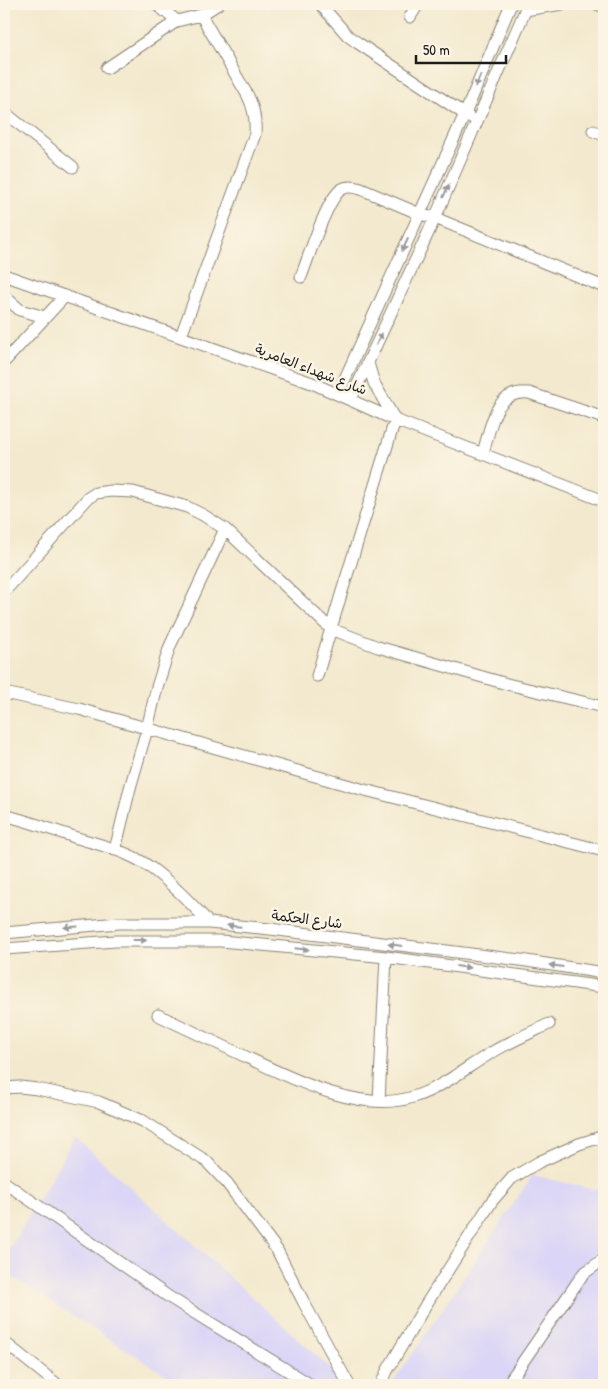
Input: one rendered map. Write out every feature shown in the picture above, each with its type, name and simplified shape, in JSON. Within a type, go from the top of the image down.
[{"type":"street","points":[[156,4],[177,21]]},
{"type":"street","points":[[107,68],[177,21],[201,15],[218,4]]},
{"type":"street","points":[[320,4],[348,36],[477,122]]},
{"type":"street","points":[[410,17],[418,4]]},
{"type":"street","points":[[338,394],[379,300],[420,214],[511,4]]},
{"type":"street","points":[[351,399],[435,218],[526,7],[562,4]]},
{"type":"street","points":[[597,4],[604,7]]},
{"type":"street","points":[[181,336],[256,128],[252,105],[201,15]]},
{"type":"street","points":[[4,112],[73,167]]},
{"type":"street","points":[[301,277],[327,208],[342,188],[351,187],[435,218],[604,287]]},
{"type":"street","name":"شارع شهداء العامرية","points":[[4,275],[181,336],[338,394],[395,420],[604,501]]},
{"type":"street","points":[[4,296],[20,310],[45,317]]},
{"type":"street","points":[[4,362],[65,296]]},
{"type":"street","points":[[317,676],[395,420],[374,383],[368,363]]},
{"type":"street","points":[[483,453],[498,406],[510,395],[520,392],[529,393],[604,418]]},
{"type":"street","points":[[4,592],[88,498],[96,493],[111,491],[133,492],[203,514],[225,530],[331,628],[378,647],[507,684],[604,708]]},
{"type":"street","points":[[115,850],[157,686],[170,646],[225,530]]},
{"type":"street","points":[[4,693],[79,709],[361,789],[604,851]]},
{"type":"street","points":[[4,815],[115,850],[150,867],[186,898],[209,924]]},
{"type":"street","name":"شارع الحكمة","points":[[4,933],[119,923],[209,924],[279,930],[520,960],[604,973]]},
{"type":"street","points":[[4,949],[116,941],[196,940],[386,957],[604,986]]},
{"type":"street","points":[[379,1101],[386,957]]},
{"type":"street","points":[[158,1015],[282,1074],[316,1088],[345,1096],[399,1102],[418,1096],[438,1086],[494,1051],[549,1024]]},
{"type":"street","points":[[4,1088],[37,1089],[99,1102],[143,1121],[206,1161],[228,1183],[277,1250],[349,1385]]},
{"type":"street","points":[[381,1385],[387,1371],[425,1306],[492,1200],[512,1178],[539,1162],[579,1144],[604,1136]]},
{"type":"street","points":[[4,1182],[169,1297],[311,1385]]},
{"type":"street","points":[[507,1385],[583,1274],[604,1258]]},
{"type":"street","points":[[4,1342],[58,1385]]},
{"type":"shaded area","points":[[75,1137],[349,1385],[182,1385],[4,1272],[4,1258]]},
{"type":"shaded area","points":[[533,1175],[604,1192],[604,1385],[391,1385]]}]
